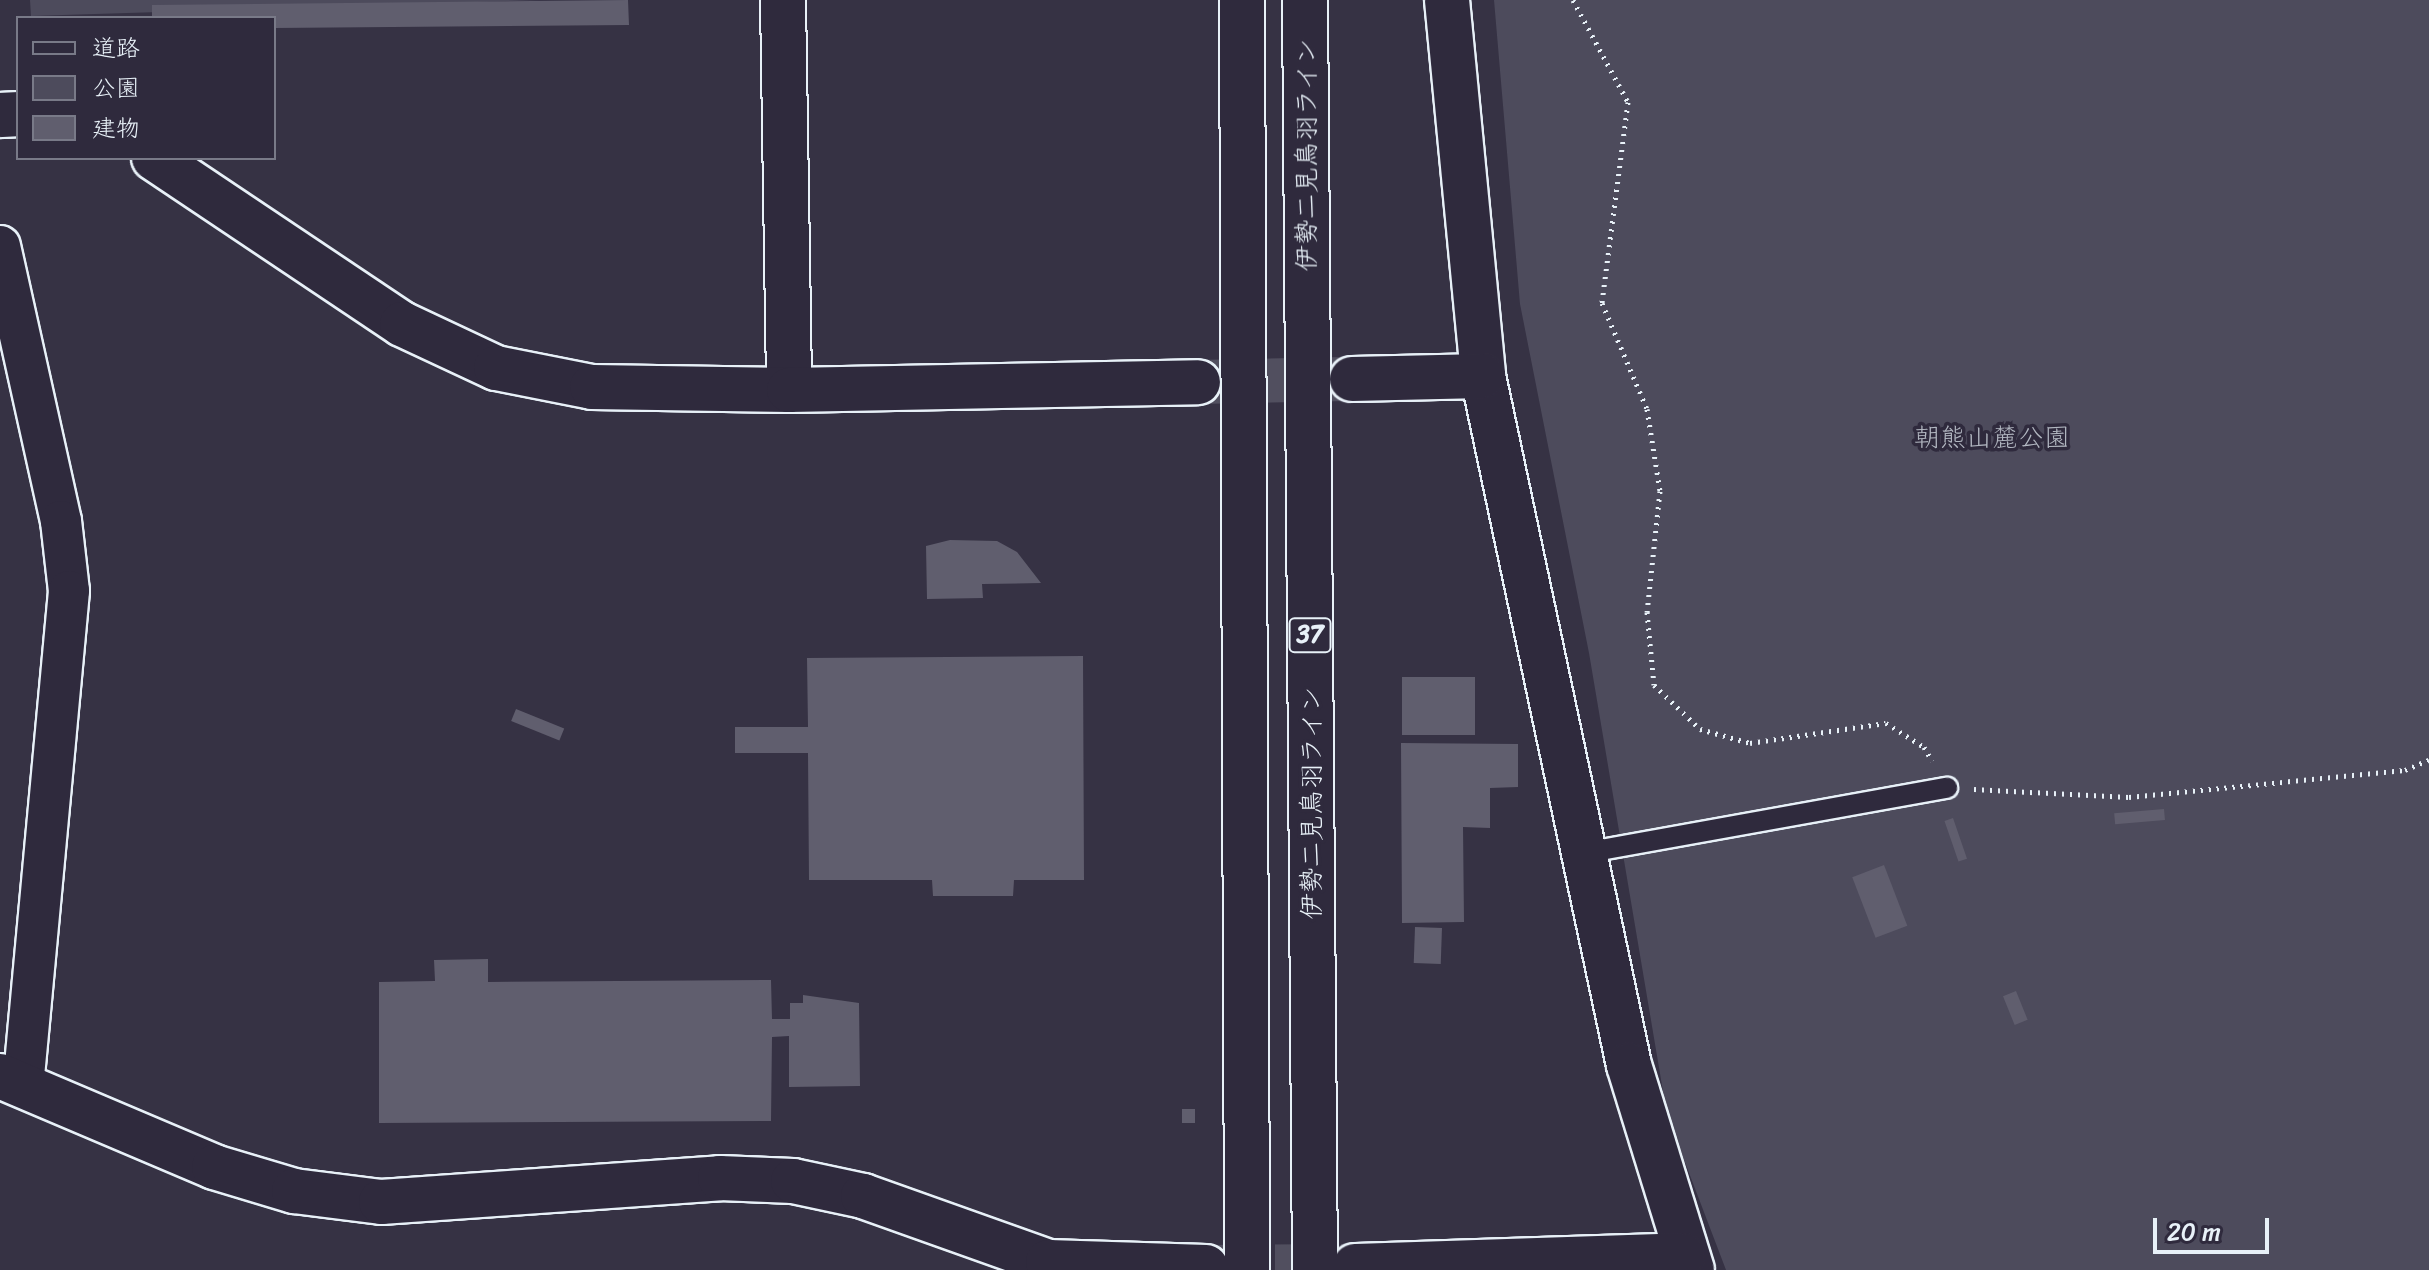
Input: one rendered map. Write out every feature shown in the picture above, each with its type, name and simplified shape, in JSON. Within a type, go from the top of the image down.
[{"type":"street","points":[[783,0],[789,390]]},
{"type":"street","points":[[0,246],[61,521],[69,591],[11,1081],[214,1167],[294,1191],[381,1202],[720,1178],[793,1181],[863,1196],[1048,1262],[1226,1269],[1242,0]]},
{"type":"street","name":"伊勢二見鳥羽ライン","points":[[1305,0],[1335,1268]]},
{"type":"street","points":[[1335,1268],[1687,1262],[1629,1065],[1483,376],[1447,0]]},
{"type":"street","points":[[157,160],[402,324],[496,368],[592,387],[789,390],[1198,382]]},
{"type":"street","points":[[1352,379],[1483,376]]},
{"type":"lane","points":[[1584,853],[1947,788]]},
{"type":"path","points":[[1573,0],[1628,102],[1602,303],[1647,409],[1660,491],[1647,612],[1654,685],[1700,729],[1750,743],[1886,723],[1924,747],[1947,788],[2129,797],[2405,770],[2429,760]]},
{"type":"green space","points":[[30,0],[542,0],[31,16]]},
{"type":"green space","name":"朝熊山麓公園","points":[[1494,0],[2429,0],[2429,1270],[1726,1270],[1667,1115],[1589,653],[1520,304]]},
{"type":"building","points":[[628,0],[629,25],[276,28],[276,16],[152,16],[152,5]]},
{"type":"building","points":[[950,540],[997,541],[1017,552],[1041,583],[982,584],[983,598],[927,599],[926,546]]},
{"type":"building","points":[[1083,656],[1084,880],[1014,880],[1013,896],[933,896],[932,880],[809,880],[808,753],[735,753],[735,727],[808,727],[807,658]]},
{"type":"building","points":[[1402,677],[1475,677],[1475,735],[1402,735]]},
{"type":"building","points":[[516,709],[564,728],[559,741],[511,721]]},
{"type":"building","points":[[1401,743],[1518,744],[1518,787],[1490,788],[1490,828],[1463,827],[1464,922],[1402,923]]},
{"type":"building","points":[[2164,809],[2165,820],[2115,824],[2114,813]]},
{"type":"building","points":[[1953,818],[1967,859],[1958,862],[1944,821]]},
{"type":"building","points":[[1884,865],[1907,926],[1876,938],[1852,877]]},
{"type":"building","points":[[1415,927],[1442,928],[1441,964],[1414,963]]},
{"type":"building","points":[[488,959],[488,982],[771,980],[772,1019],[790,1019],[790,1003],[803,1003],[803,995],[859,1003],[860,1086],[789,1087],[789,1036],[772,1037],[771,1121],[379,1123],[379,982],[435,981],[434,960]]},
{"type":"building","points":[[2016,991],[2028,1020],[2015,1025],[2003,996]]},
{"type":"building","points":[[1182,1109],[1195,1109],[1195,1123],[1182,1123]]},
{"type":"tunnel","points":[[1198,382],[1346,379]]},
{"type":"tunnel","points":[[1209,1267],[1353,1266]]}]
